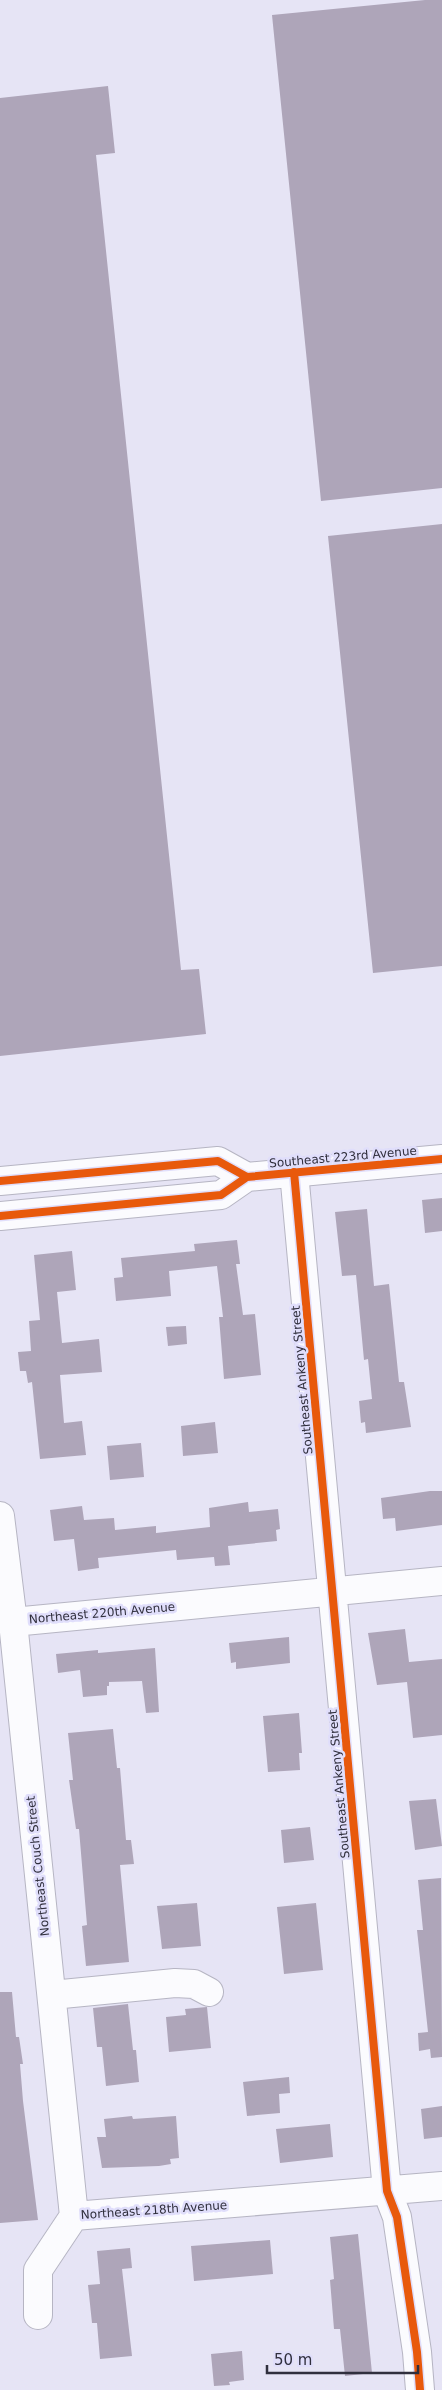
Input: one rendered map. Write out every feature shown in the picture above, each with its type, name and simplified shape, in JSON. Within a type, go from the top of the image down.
[{"type":"street","name":"Southeast 223rd Avenue","points":[[0,1216],[221,1195],[247,1177],[442,1159]]},
{"type":"street","points":[[0,1181],[218,1161],[247,1177]]},
{"type":"street","name":"Southeast Ankeny Street","points":[[294,1172],[387,2191],[397,2217],[417,2352],[420,2390]]},
{"type":"street","name":"Northeast Couch Street","points":[[0,1516],[13,1622],[74,2216]]},
{"type":"street","name":"Northeast 220th Avenue","points":[[13,1622],[442,1581]]},
{"type":"street","points":[[52,1995],[175,1983],[194,1984],[209,1992]]},
{"type":"street","name":"Northeast 218th Avenue","points":[[74,2216],[442,2186]]},
{"type":"street","points":[[38,2315],[38,2270],[74,2216]]},
{"type":"building","points":[[442,0],[442,488],[321,501],[272,15]]},
{"type":"building","points":[[108,86],[115,153],[96,155],[181,970],[199,969],[206,1034],[0,1056],[0,98]]},
{"type":"building","points":[[442,524],[442,966],[373,973],[328,536]]},
{"type":"building","points":[[442,1198],[442,1231],[425,1233],[422,1200]]},
{"type":"building","points":[[367,1209],[374,1286],[389,1284],[399,1382],[404,1382],[411,1427],[366,1433],[365,1422],[361,1423],[359,1401],[372,1399],[368,1359],[364,1360],[356,1275],[342,1276],[335,1212]]},
{"type":"building","points":[[237,1240],[240,1264],[236,1264],[243,1315],[255,1314],[261,1375],[224,1379],[219,1317],[223,1317],[217,1266],[169,1271],[171,1296],[116,1301],[114,1278],[123,1277],[121,1258],[195,1251],[194,1244]]},
{"type":"building","points":[[72,1251],[76,1290],[57,1292],[62,1343],[99,1339],[102,1372],[60,1375],[64,1423],[82,1421],[86,1455],[40,1459],[32,1382],[28,1383],[26,1371],[20,1371],[18,1352],[31,1351],[29,1321],[40,1320],[34,1255]]},
{"type":"building","points":[[186,1326],[187,1344],[168,1346],[166,1327]]},
{"type":"building","points":[[215,1422],[218,1453],[183,1456],[181,1426]]},
{"type":"building","points":[[141,1443],[144,1477],[110,1480],[107,1446]]},
{"type":"building","points":[[442,1491],[442,1525],[396,1531],[395,1518],[383,1519],[381,1498]]},
{"type":"building","points":[[248,1502],[249,1512],[278,1509],[280,1529],[276,1530],[277,1541],[228,1546],[230,1565],[215,1566],[214,1557],[177,1560],[176,1550],[98,1558],[99,1568],[78,1571],[74,1539],[54,1541],[50,1510],[82,1506],[84,1520],[114,1518],[115,1530],[156,1526],[156,1533],[210,1527],[209,1508]]},
{"type":"building","points":[[405,1629],[409,1662],[442,1659],[442,1735],[413,1738],[407,1682],[377,1685],[368,1633]]},
{"type":"building","points":[[289,1637],[290,1663],[236,1669],[236,1662],[231,1663],[229,1643]]},
{"type":"building","points":[[155,1648],[159,1712],[146,1713],[142,1681],[109,1682],[107,1695],[83,1697],[80,1670],[58,1673],[56,1654],[98,1650],[98,1653]]},
{"type":"building","points":[[299,1713],[302,1753],[299,1753],[300,1770],[268,1772],[263,1716]]},
{"type":"building","points":[[113,1729],[117,1768],[120,1768],[126,1840],[131,1840],[134,1864],[120,1865],[129,1962],[86,1966],[82,1926],[87,1925],[79,1829],[76,1829],[69,1780],[73,1780],[68,1733]]},
{"type":"building","points":[[436,1799],[442,1846],[415,1850],[409,1801]]},
{"type":"building","points":[[310,1827],[314,1860],[284,1863],[281,1830]]},
{"type":"building","points":[[441,1878],[442,2057],[431,2058],[430,2049],[419,2051],[418,2033],[428,2032],[417,1930],[423,1930],[418,1880]]},
{"type":"building","points":[[197,1903],[201,1946],[162,1949],[157,1906]]},
{"type":"building","points":[[316,1903],[323,1970],[284,1974],[277,1907]]},
{"type":"building","points":[[0,1992],[12,1992],[16,2037],[19,2037],[23,2064],[20,2064],[23,2101],[38,2220],[0,2223]]},
{"type":"building","points":[[128,2004],[139,2082],[106,2086],[102,2047],[97,2047],[93,2008]]},
{"type":"building","points":[[207,2007],[211,2048],[169,2052],[166,2017],[186,2015],[185,2009]]},
{"type":"building","points":[[289,2077],[290,2093],[279,2094],[280,2113],[247,2116],[243,2082]]},
{"type":"building","points":[[442,2106],[442,2137],[424,2139],[421,2109]]},
{"type":"building","points":[[132,2116],[133,2119],[176,2116],[179,2158],[170,2159],[171,2164],[159,2166],[102,2168],[97,2137],[106,2137],[104,2119]]},
{"type":"building","points":[[330,2124],[333,2157],[280,2163],[276,2129]]},
{"type":"building","points":[[358,2234],[372,2373],[345,2376],[340,2329],[334,2329],[330,2280],[334,2279],[330,2237]]},
{"type":"building","points":[[270,2240],[273,2274],[194,2281],[191,2246]]},
{"type":"building","points":[[130,2248],[132,2268],[122,2269],[132,2356],[100,2359],[97,2323],[92,2323],[88,2285],[100,2284],[97,2251]]},
{"type":"building","points":[[242,2351],[244,2380],[229,2382],[230,2385],[214,2386],[211,2354]]},
{"type":"cycle path","points":[[0,1216],[221,1195],[247,1177],[442,1159]]},
{"type":"cycle path","points":[[0,1181],[218,1161],[247,1177]]},
{"type":"cycle path","points":[[294,1172],[387,2191],[397,2217],[417,2352],[420,2390]]}]
